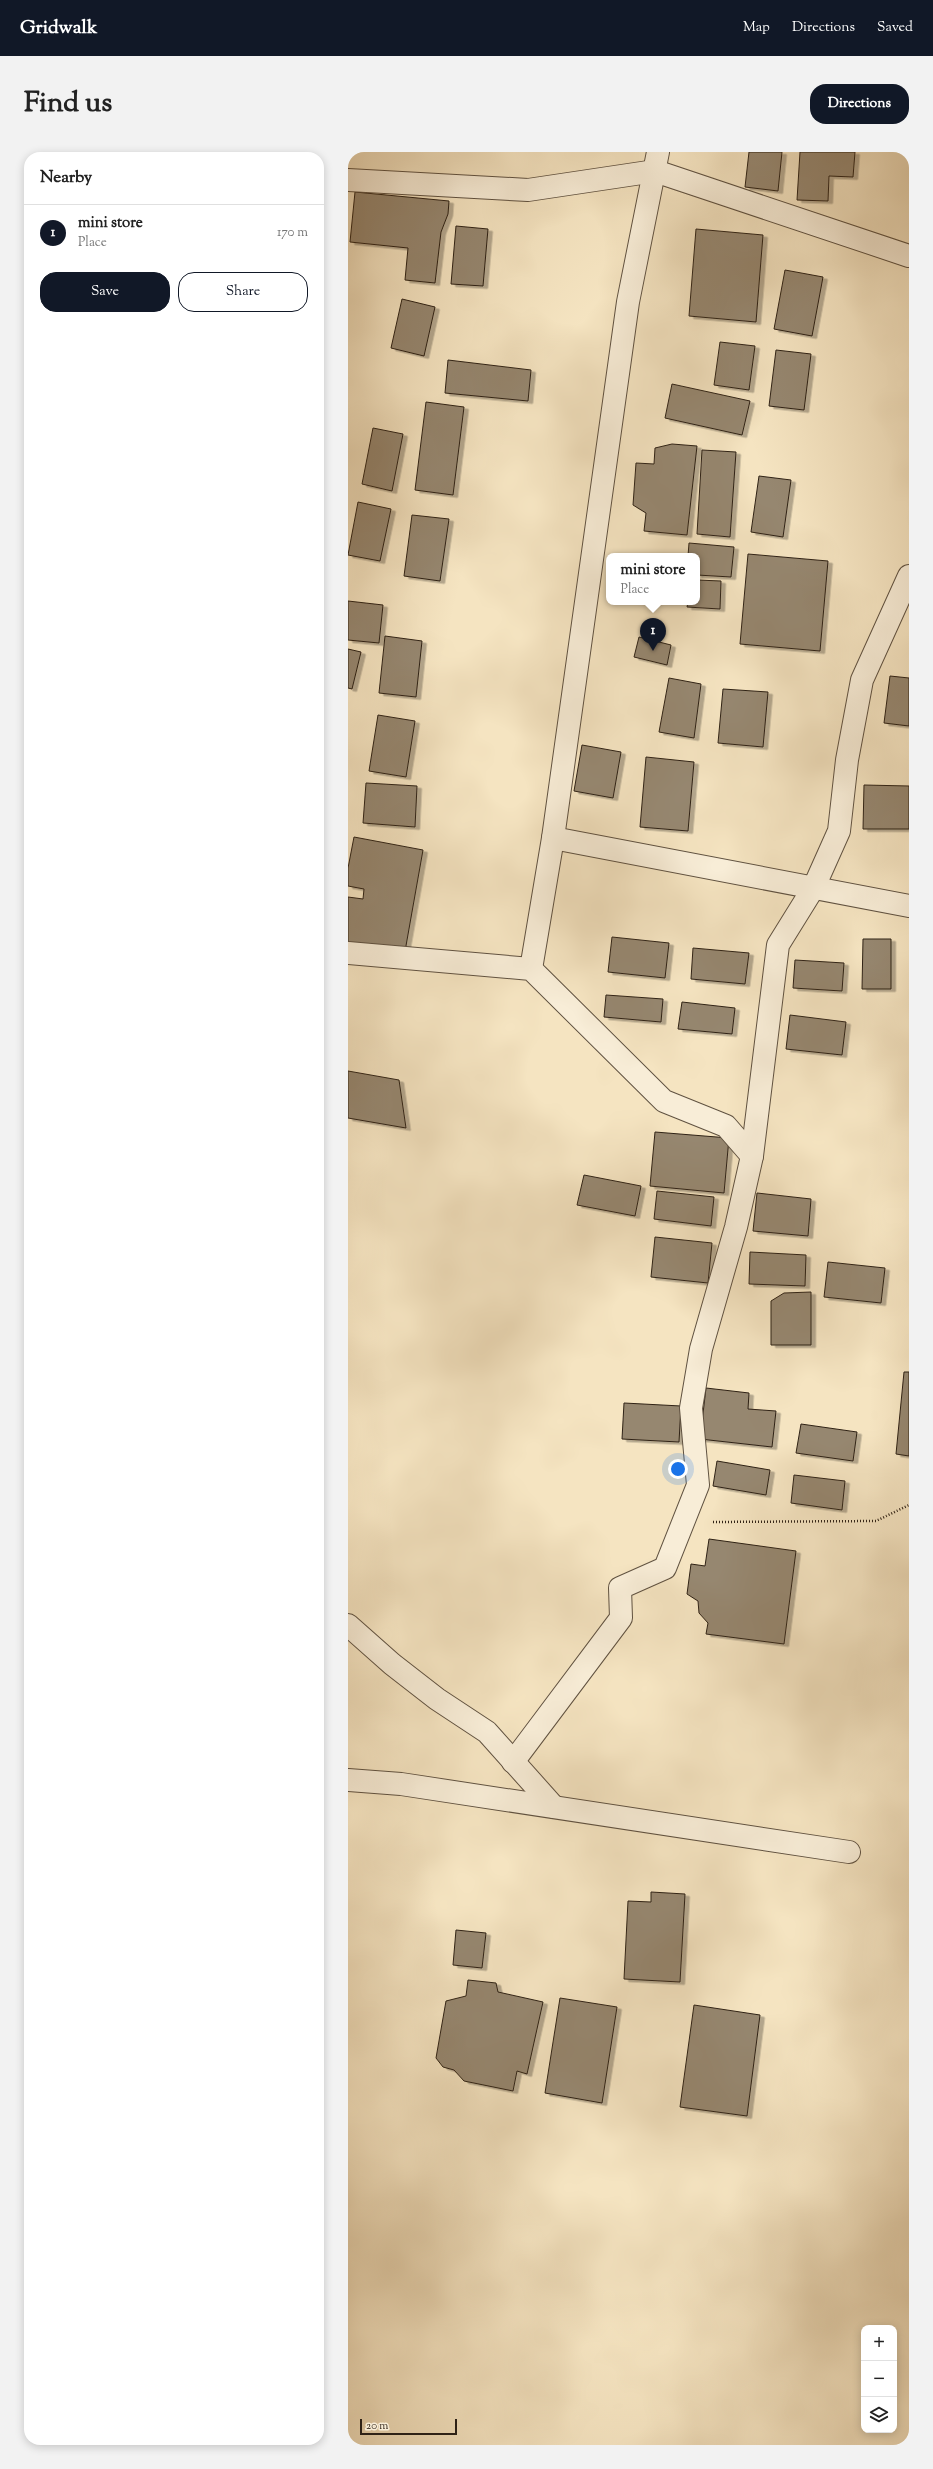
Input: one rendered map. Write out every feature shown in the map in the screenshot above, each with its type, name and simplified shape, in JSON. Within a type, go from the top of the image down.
[{"type":"street","points":[[348,180],[528,190],[656,161],[909,256]]},
{"type":"street","points":[[531,969],[553,838],[628,302],[656,161]]},
{"type":"street","points":[[513,1762],[621,1618],[620,1588],[665,1568],[698,1485],[691,1408],[701,1349],[736,1227],[752,1156],[778,945],[814,887],[839,831],[847,760],[862,680],[909,576]]},
{"type":"street","points":[[553,838],[909,906]]},
{"type":"street","points":[[348,953],[531,969],[664,1101],[726,1126],[752,1156]]},
{"type":"street","points":[[348,1625],[392,1664],[437,1699],[487,1732],[554,1807]]},
{"type":"street","points":[[348,1780],[401,1784],[849,1852]]},
{"type":"path","points":[[683,1523],[876,1521],[909,1505]]},
{"type":"building","points":[[749,152],[782,152],[778,191],[745,187]]},
{"type":"building","points":[[800,152],[855,152],[853,177],[829,176],[828,201],[797,200]]},
{"type":"building","points":[[355,192],[449,201],[448,214],[441,232],[435,283],[405,280],[408,248],[350,242]]},
{"type":"building","points":[[456,226],[488,229],[483,286],[451,284]]},
{"type":"building","points":[[696,229],[763,235],[756,322],[689,316]]},
{"type":"building","points":[[785,270],[823,277],[812,336],[774,329]]},
{"type":"building","points":[[402,299],[435,307],[424,356],[391,348]]},
{"type":"building","points":[[720,342],[755,346],[749,390],[714,385]]},
{"type":"building","points":[[776,350],[811,354],[804,410],[769,406]]},
{"type":"building","points":[[448,360],[531,370],[528,401],[445,393]]},
{"type":"building","points":[[672,384],[750,401],[742,435],[665,418]]},
{"type":"building","points":[[426,402],[464,407],[453,495],[415,490]]},
{"type":"building","points":[[373,428],[403,434],[392,491],[362,484]]},
{"type":"building","points":[[672,444],[697,446],[687,535],[644,531],[646,513],[633,505],[636,463],[654,464],[655,448]]},
{"type":"building","points":[[702,450],[736,452],[730,537],[697,534]]},
{"type":"building","points":[[759,476],[791,480],[783,537],[751,532]]},
{"type":"building","points":[[358,502],[391,509],[380,561],[348,555]]},
{"type":"building","points":[[412,515],[449,519],[440,581],[404,576]]},
{"type":"building","points":[[689,543],[734,547],[731,577],[700,575],[700,553],[688,553]]},
{"type":"building","points":[[748,554],[828,561],[820,651],[740,644]]},
{"type":"building","points":[[700,580],[721,581],[720,609],[687,607],[687,605],[700,605]]},
{"type":"building","points":[[348,601],[383,605],[379,643],[348,640]]},
{"type":"building","points":[[385,636],[422,641],[416,697],[379,693]]},
{"type":"building","points":[[639,637],[671,645],[667,665],[634,657]]},
{"type":"building","points":[[348,649],[361,652],[352,689],[348,688]]},
{"type":"building","points":[[890,676],[909,678],[909,726],[884,723]]},
{"type":"building","points":[[669,678],[701,684],[694,738],[659,732]]},
{"type":"building","points":[[723,689],[768,692],[763,747],[718,743]]},
{"type":"building","points":[[378,715],[415,721],[406,777],[369,771]]},
{"type":"building","points":[[582,745],[621,752],[613,798],[574,791]]},
{"type":"building","points":[[646,757],[694,762],[688,831],[640,827]]},
{"type":"building","points":[[366,783],[417,786],[415,827],[363,823]]},
{"type":"building","points":[[864,785],[909,786],[909,829],[863,829]]},
{"type":"building","points":[[354,837],[423,850],[404,957],[348,947],[348,897],[363,899],[364,889],[348,886],[348,868]]},
{"type":"building","points":[[612,937],[669,943],[665,978],[608,972]]},
{"type":"building","points":[[863,939],[891,939],[891,989],[862,989]]},
{"type":"building","points":[[693,948],[749,953],[745,984],[691,979]]},
{"type":"building","points":[[795,960],[844,963],[842,991],[793,988]]},
{"type":"building","points":[[606,995],[663,999],[661,1022],[604,1017]]},
{"type":"building","points":[[682,1002],[735,1008],[732,1034],[678,1029]]},
{"type":"building","points":[[790,1015],[846,1022],[842,1055],[786,1049]]},
{"type":"building","points":[[348,1071],[399,1080],[406,1128],[348,1118]]},
{"type":"building","points":[[655,1132],[729,1138],[724,1193],[650,1186]]},
{"type":"building","points":[[584,1175],[641,1186],[635,1216],[577,1205]]},
{"type":"building","points":[[657,1191],[714,1197],[711,1226],[654,1219]]},
{"type":"building","points":[[757,1193],[811,1199],[808,1236],[753,1231]]},
{"type":"building","points":[[655,1237],[712,1243],[708,1283],[651,1277]]},
{"type":"building","points":[[750,1252],[806,1255],[805,1286],[749,1284]]},
{"type":"building","points":[[828,1262],[885,1268],[881,1303],[824,1297]]},
{"type":"building","points":[[811,1292],[811,1345],[771,1345],[771,1301],[784,1293]]},
{"type":"building","points":[[904,1372],[909,1372],[909,1456],[896,1454]]},
{"type":"building","points":[[706,1388],[749,1393],[748,1409],[776,1411],[772,1447],[700,1439]]},
{"type":"building","points":[[624,1403],[681,1406],[679,1442],[622,1439]]},
{"type":"building","points":[[801,1424],[857,1432],[853,1461],[796,1453]]},
{"type":"building","points":[[717,1461],[770,1470],[766,1495],[713,1486]]},
{"type":"building","points":[[794,1475],[845,1481],[842,1510],[791,1503]]},
{"type":"building","points":[[709,1539],[796,1551],[784,1644],[706,1634],[708,1623],[699,1613],[698,1601],[687,1594],[691,1564],[705,1566]]},
{"type":"building","points":[[651,1892],[685,1894],[680,1982],[624,1979],[628,1901],[651,1902]]},
{"type":"building","points":[[456,1930],[486,1933],[482,1968],[453,1965]]},
{"type":"building","points":[[468,1980],[496,1983],[498,1992],[543,2002],[527,2074],[517,2071],[513,2091],[464,2081],[454,2070],[443,2067],[436,2058],[446,2001],[466,1996]]},
{"type":"building","points":[[560,1998],[617,2007],[602,2103],[545,2093]]},
{"type":"building","points":[[694,2005],[760,2015],[747,2116],[680,2107]]},
{"type":"place","name":"mini store","points":[[653,651]]}]
